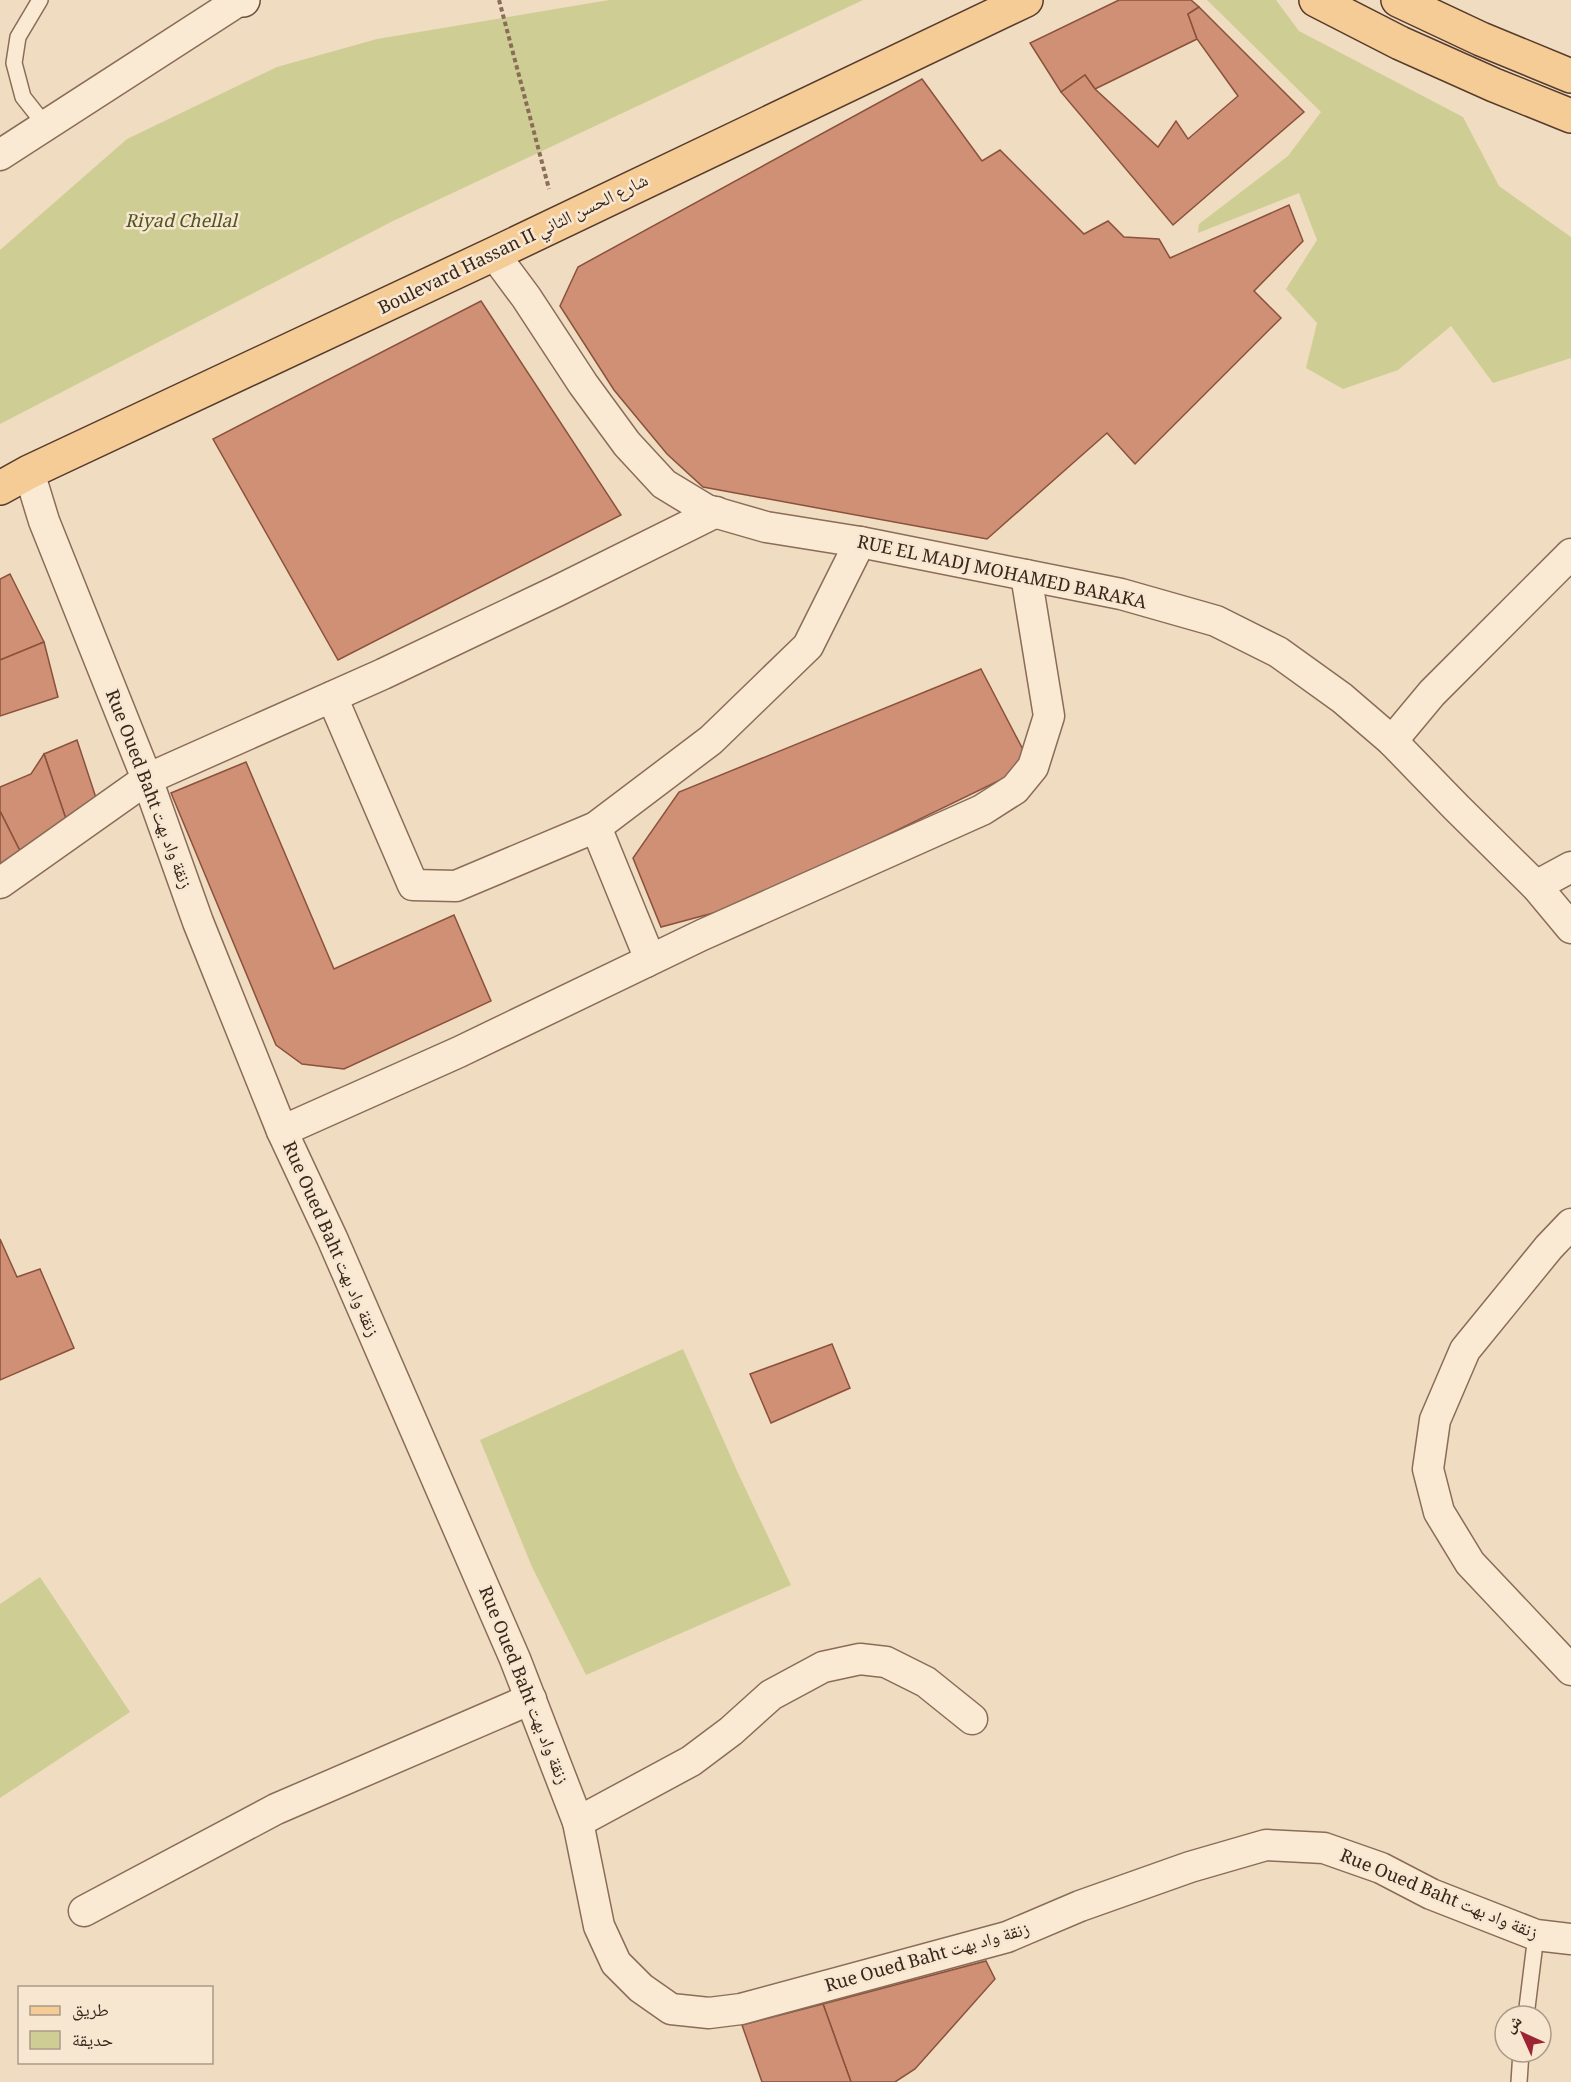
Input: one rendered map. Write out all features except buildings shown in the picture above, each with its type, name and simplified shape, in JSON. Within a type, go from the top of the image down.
[{"type":"main road","name":"Boulevard Hassan II شارع الحسن الثاني","points":[[0,488],[29,472],[494,254],[1026,0]]},
{"type":"main road","points":[[1316,0],[1400,43],[1571,116]]},
{"type":"main road","points":[[1398,0],[1481,39],[1571,76]]},
{"type":"street","points":[[0,155],[240,0]]},
{"type":"street","name":"RUE EL MADJ MOHAMED BARAKA","points":[[494,254],[627,444],[664,484],[707,510],[766,526],[860,542],[1121,594],[1216,621],[1278,652],[1342,698],[1392,741],[1536,886],[1571,928]]},
{"type":"street","name":"Rue Oued Baht زنقة واد بهت","points":[[29,472],[44,521],[147,779],[198,922],[282,1131],[379,1345],[531,1699],[578,1822],[599,1926],[616,1963],[641,1988],[671,2009],[709,2013],[741,2009],[1007,1937],[1080,1906],[1190,1867],[1266,1845],[1324,1848],[1381,1868],[1431,1894],[1536,1935],[1571,1939]]},
{"type":"street","points":[[0,883],[147,779],[332,697],[547,596],[716,512]]},
{"type":"street","points":[[332,697],[413,885],[456,886],[596,827],[711,740],[808,646],[860,542]]},
{"type":"street","points":[[1392,741],[1432,693],[1571,554]]},
{"type":"street","points":[[282,1131],[459,1052],[646,962],[982,810],[1015,789],[1033,767],[1049,716],[1026,575]]},
{"type":"street","points":[[596,827],[647,952],[646,962]]},
{"type":"street","points":[[1536,886],[1571,867]]},
{"type":"street","points":[[1571,1224],[1465,1350],[1436,1420],[1428,1469],[1439,1512],[1470,1563],[1571,1670]]},
{"type":"street","points":[[578,1822],[691,1761],[731,1731],[771,1695],[823,1667],[860,1659],[886,1662],[926,1682],[972,1719]]},
{"type":"street","points":[[84,1911],[276,1809],[531,1699]]},
{"type":"lane","points":[[40,0],[18,37],[14,63],[23,97],[45,126]]},
{"type":"lane","points":[[1527,2004],[1536,1935]]},
{"type":"lane","points":[[1519,2082],[1520,2064]]},
{"type":"path","points":[[499,0],[558,222]]},
{"type":"green space","name":"Riyad Chellal","points":[[609,0],[863,0],[393,221],[0,424],[0,250],[127,139],[277,67],[377,39]]},
{"type":"green space","points":[[1207,0],[1276,0],[1299,31],[1463,117],[1499,186],[1571,237],[1571,358],[1493,383],[1451,326],[1398,370],[1343,389],[1306,368],[1317,323],[1286,289],[1317,240],[1299,193],[1198,233],[1199,224],[1288,156],[1321,112]]},
{"type":"green space","points":[[683,1349],[791,1585],[586,1675],[532,1567],[480,1440]]},
{"type":"green space","points":[[40,1577],[130,1712],[0,1798],[0,1604]]}]
